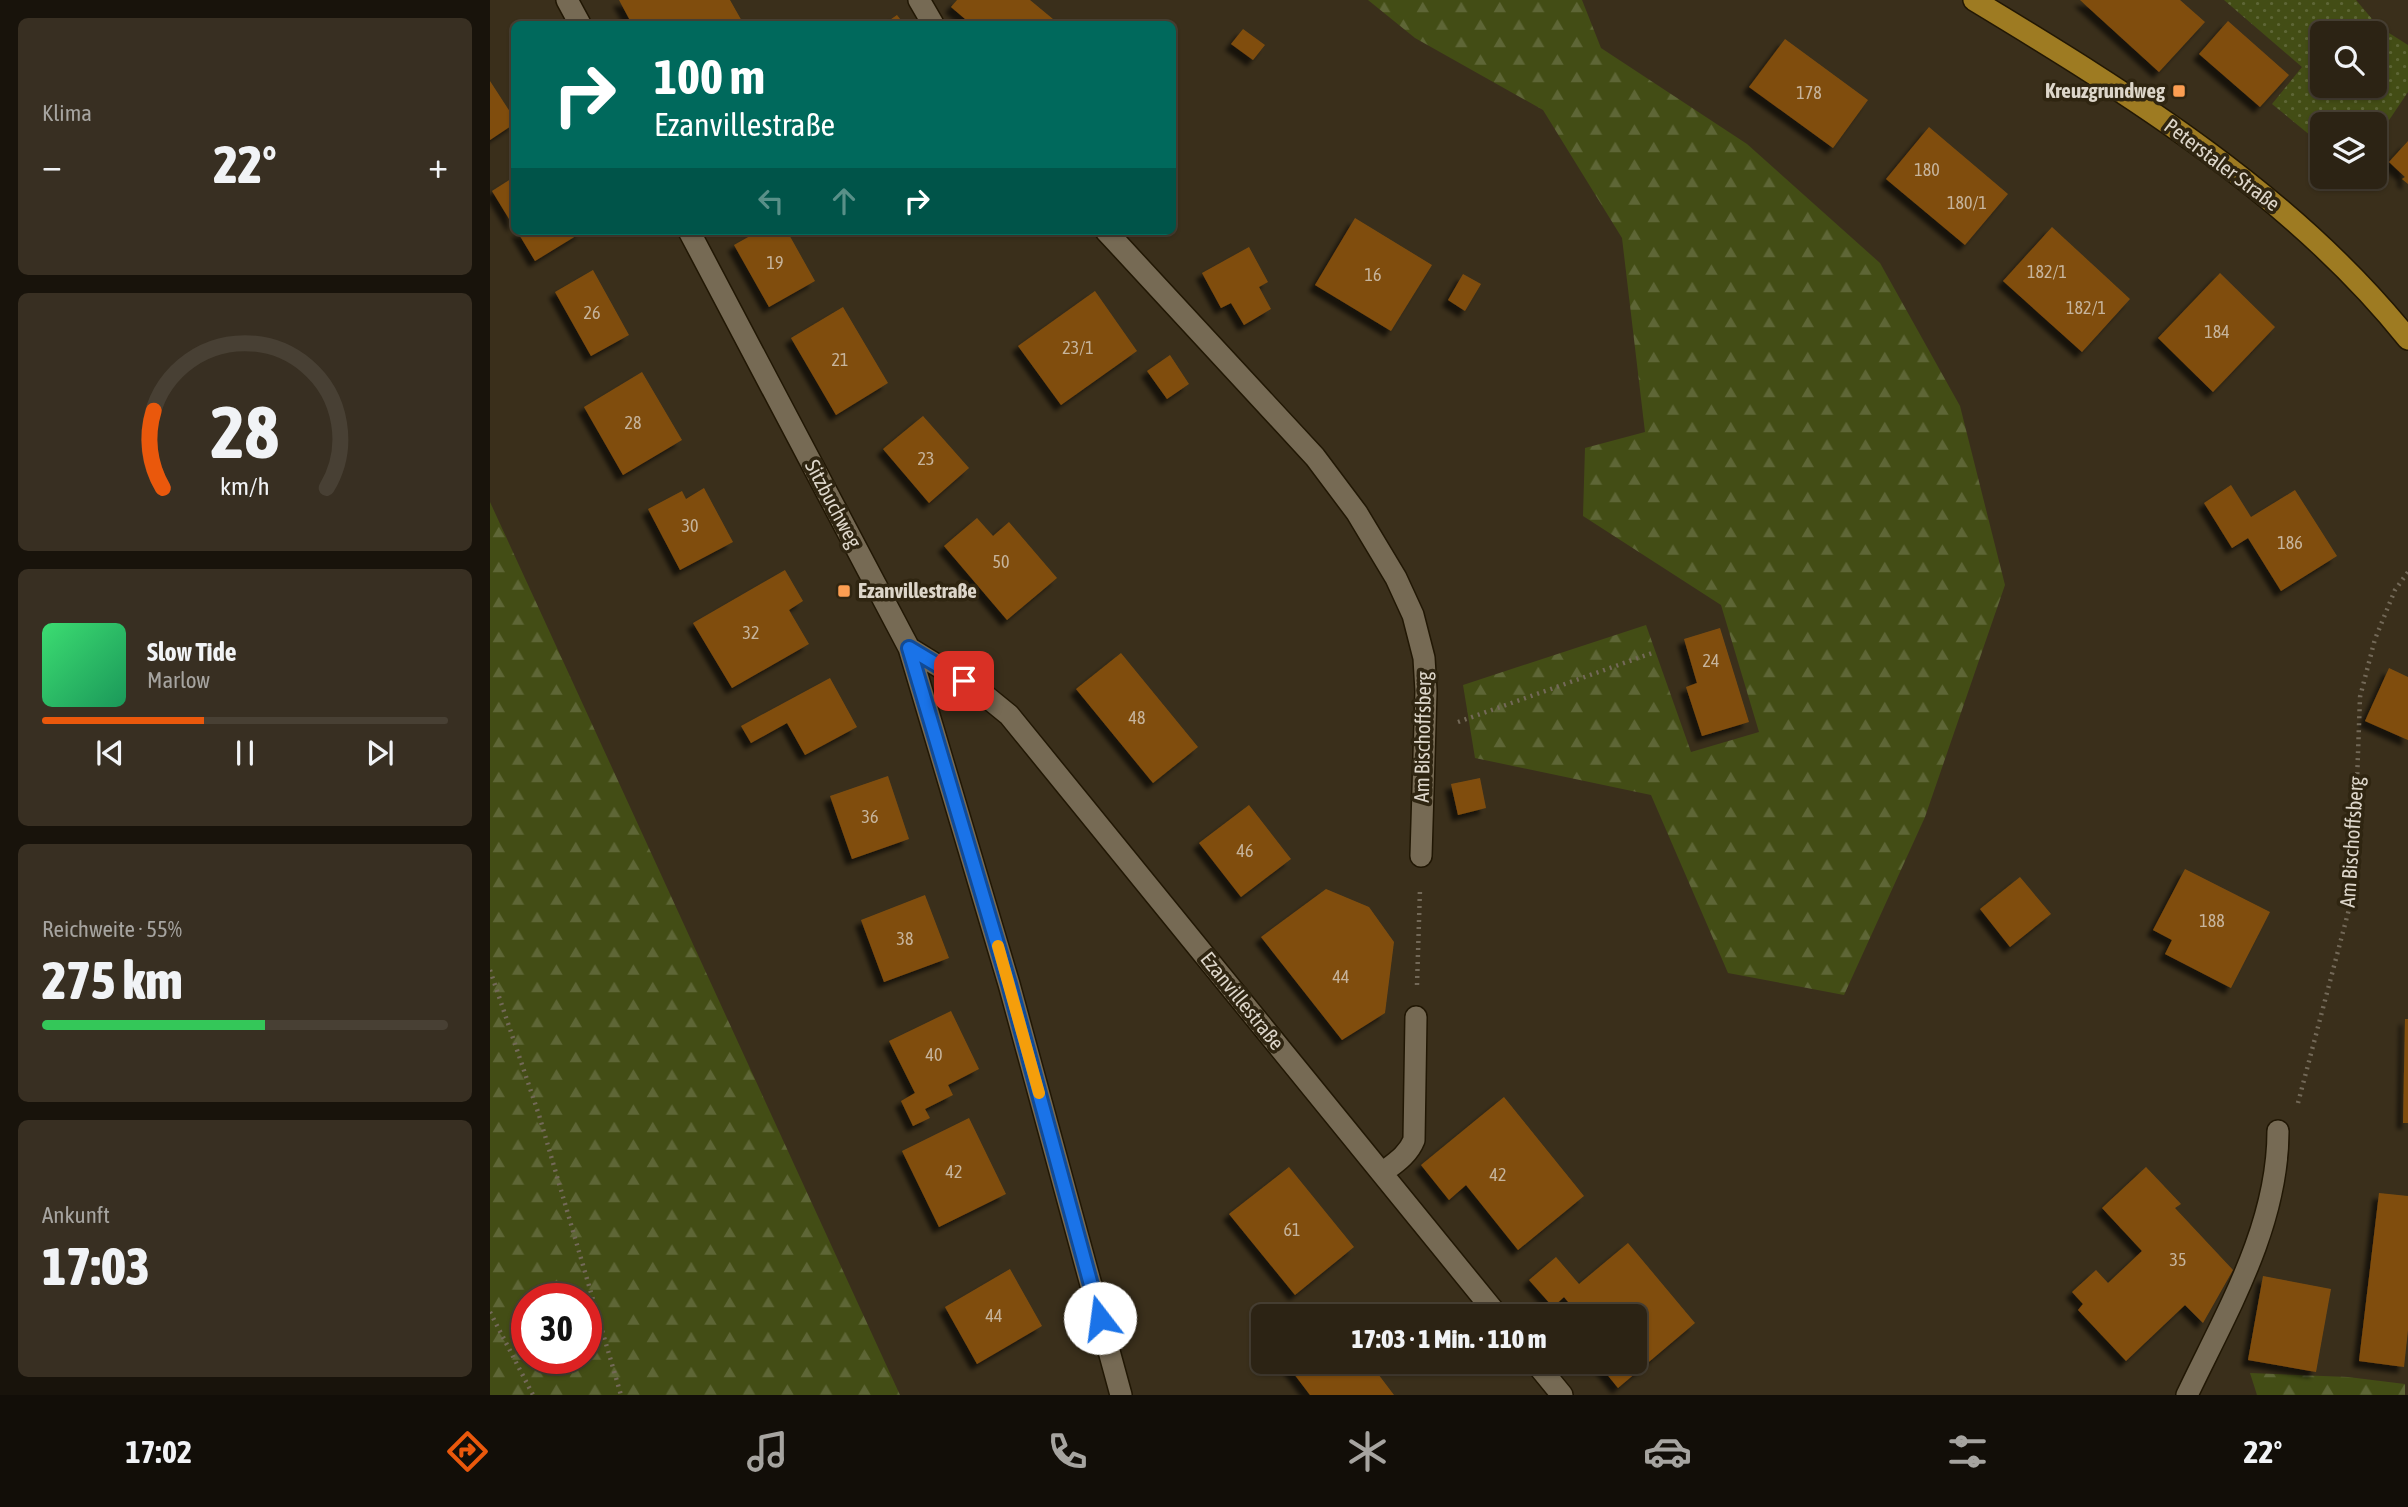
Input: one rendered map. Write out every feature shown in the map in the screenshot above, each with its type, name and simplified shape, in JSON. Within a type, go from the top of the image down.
[{"type":"main road","name":"Peterstaler Straße","points":[[1974,0],[2112,85],[2226,167],[2334,256],[2408,339]]},
{"type":"street","points":[[567,0],[578,21]]},
{"type":"street","points":[[919,0],[931,21]]},
{"type":"street","name":"Sitzbuchweg","points":[[691,235],[909,648],[1009,984],[1121,1395]]},
{"type":"street","name":"Am Bischoffsberg","points":[[1110,235],[1315,457],[1377,542],[1396,578],[1413,615],[1424,658],[1426,691],[1420,856]]},
{"type":"street","name":"Ezanvillestraße","points":[[909,648],[982,693],[1009,715],[1488,1304]]},
{"type":"street","points":[[1382,1173],[1403,1157],[1414,1140],[1416,1017]]},
{"type":"street","points":[[2188,1395],[2262,1230],[2278,1154],[2278,1131]]},
{"type":"street","points":[[1545,1374],[1562,1395]]},
{"type":"path","name":"Am Bischoffsberg","points":[[2278,1154],[2290,1131],[2353,894],[2360,696],[2375,639],[2395,590],[2408,572]]},
{"type":"path","points":[[1425,734],[1655,652]]},
{"type":"path","points":[[1416,1017],[1420,856]]},
{"type":"path","points":[[490,970],[538,1115],[621,1395]]},
{"type":"path","points":[[490,1312],[533,1395]]},
{"type":"green space","points":[[1368,0],[1582,0],[1601,48],[1747,144],[1880,263],[1960,406],[2005,585],[1925,817],[1844,995],[1728,973],[1651,795],[1475,758],[1463,685],[1646,625],[1691,752],[1759,732],[1721,605],[1583,516],[1585,448],[1645,432],[1622,238],[1543,110],[1415,38]]},
{"type":"green space","points":[[2224,0],[2356,0],[2374,21],[2310,21],[2310,98],[2387,98],[2387,32],[2408,45],[2408,92],[2387,123],[2387,112],[2310,112],[2310,135],[2272,104],[2302,67]]},
{"type":"green space","points":[[490,502],[900,1395],[490,1395]]},
{"type":"green space","points":[[2250,1373],[2348,1377],[2405,1384],[2405,1395],[2257,1395]]},
{"type":"building","points":[[619,0],[730,0],[742,21],[630,21]]},
{"type":"building","points":[[957,0],[1030,0],[1055,21],[967,21],[951,7]]},
{"type":"building","points":[[2080,0],[2180,0],[2205,22],[2159,72]]},
{"type":"building","points":[[897,15],[902,21],[888,21]]},
{"type":"building","points":[[2228,21],[2289,75],[2260,107],[2199,54]]},
{"type":"building","points":[[1243,29],[1265,45],[1253,60],[1231,44]]},
{"type":"building","points":[[1785,39],[1868,100],[1833,148],[1749,87]]},
{"type":"building","points":[[490,81],[511,113],[511,126],[490,140]]},
{"type":"building","points":[[1929,127],[2008,194],[1965,245],[1886,179]]},
{"type":"building","points":[[2408,141],[2408,184],[2402,179],[2405,177],[2389,162]]},
{"type":"building","points":[[511,179],[511,222],[492,191]]},
{"type":"building","points":[[1355,218],[1432,265],[1391,331],[1315,285]]},
{"type":"building","points":[[2052,227],[2130,299],[2082,352],[2003,281]]},
{"type":"building","points":[[519,235],[577,235],[535,261]]},
{"type":"building","points":[[752,235],[789,235],[815,281],[769,307],[734,245]]},
{"type":"building","points":[[1249,247],[1268,282],[1259,287],[1271,309],[1244,325],[1231,303],[1221,308],[1202,273]]},
{"type":"building","points":[[593,270],[629,335],[591,356],[555,292]]},
{"type":"building","points":[[2220,273],[2275,327],[2213,392],[2158,338]]},
{"type":"building","points":[[1463,274],[1481,284],[1465,311],[1448,300]]},
{"type":"building","points":[[1095,291],[1137,351],[1061,405],[1018,346]]},
{"type":"building","points":[[843,307],[888,383],[836,415],[791,338]]},
{"type":"building","points":[[1170,355],[1189,384],[1167,399],[1147,371]]},
{"type":"building","points":[[642,372],[682,440],[623,475],[584,407]]},
{"type":"building","points":[[923,416],[969,468],[929,503],[883,449]]},
{"type":"building","points":[[2231,485],[2251,517],[2295,490],[2337,556],[2281,591],[2248,538],[2232,548],[2204,503]]},
{"type":"building","points":[[704,488],[733,542],[680,570],[648,509],[682,491],[686,499]]},
{"type":"building","points":[[977,518],[993,536],[1009,522],[1057,578],[1007,620],[944,546]]},
{"type":"building","points":[[785,570],[803,601],[789,610],[809,644],[732,688],[693,623]]},
{"type":"building","points":[[1720,628],[1749,722],[1702,736],[1686,687],[1697,683],[1684,639]]},
{"type":"building","points":[[1121,653],[1198,747],[1153,783],[1076,689]]},
{"type":"building","points":[[2389,668],[2408,677],[2408,740],[2365,721]]},
{"type":"building","points":[[830,678],[857,727],[805,755],[787,723],[751,743],[741,726]]},
{"type":"building","points":[[888,776],[909,839],[852,859],[830,796]]},
{"type":"building","points":[[1480,778],[1486,808],[1458,815],[1451,784]]},
{"type":"building","points":[[1249,805],[1291,859],[1241,897],[1199,843]]},
{"type":"building","points":[[2185,869],[2270,912],[2231,988],[2165,954],[2172,940],[2153,930]]},
{"type":"building","points":[[2020,877],[2051,914],[2010,947],[1980,909]]},
{"type":"building","points":[[1326,889],[1369,907],[1394,942],[1385,1013],[1342,1040],[1261,937]]},
{"type":"building","points":[[925,895],[949,958],[884,982],[861,920]]},
{"type":"building","points":[[951,1011],[979,1069],[948,1085],[953,1095],[925,1109],[930,1118],[913,1126],[901,1101],[915,1093],[889,1041]]},
{"type":"building","points":[[2405,1019],[2408,1019],[2408,1123],[2403,1123]]},
{"type":"building","points":[[1504,1097],[1584,1196],[1518,1250],[1466,1185],[1449,1200],[1421,1165]]},
{"type":"building","points":[[969,1118],[1006,1194],[939,1227],[902,1151]]},
{"type":"building","points":[[1289,1167],[1354,1247],[1295,1295],[1229,1214]]},
{"type":"building","points":[[2146,1167],[2181,1204],[2175,1208],[2233,1270],[2203,1323],[2185,1305],[2126,1361],[2078,1310],[2083,1304],[2072,1292],[2096,1270],[2108,1283],[2142,1251],[2102,1208]]},
{"type":"building","points":[[2379,1193],[2408,1196],[2408,1330],[2404,1367],[2359,1361]]},
{"type":"building","points":[[1628,1243],[1695,1323],[1647,1364],[1647,1304],[1570,1304],[1564,1297],[1556,1304],[1550,1304],[1529,1280],[1556,1257],[1579,1284]]},
{"type":"building","points":[[1010,1269],[1042,1326],[977,1364],[945,1307]]},
{"type":"building","points":[[2263,1276],[2331,1289],[2316,1372],[2248,1360]]},
{"type":"building","points":[[1294,1374],[1378,1374],[1394,1395],[1310,1395]]},
{"type":"building","points":[[1607,1374],[1635,1374],[1618,1388]]},
{"type":"slow traffic","points":[[998,946],[1039,1093]]},
{"type":"place","name":"Kreuzgrundweg","points":[[2179,91]]},
{"type":"place","name":"Ezanvillestraße","points":[[844,591]]},
{"type":"route","points":[[964,681],[909,648],[1009,984],[1100,1318]]}]
